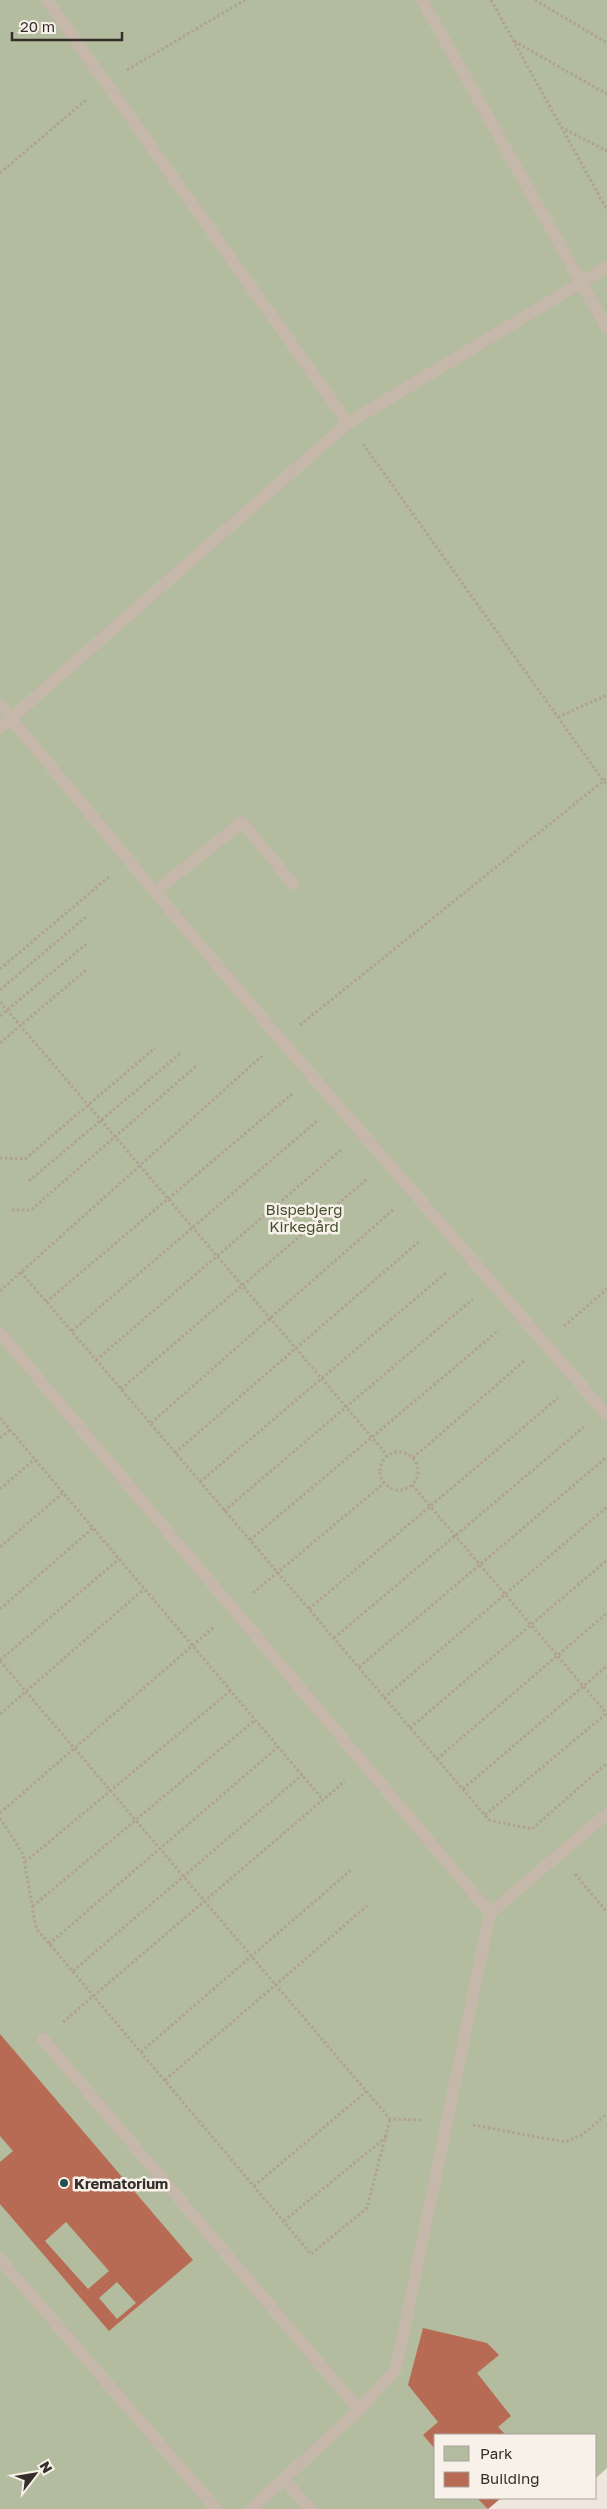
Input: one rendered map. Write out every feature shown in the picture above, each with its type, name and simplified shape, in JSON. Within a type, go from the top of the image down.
[{"type":"lane","points":[[47,0],[348,423]]},
{"type":"lane","points":[[422,0],[607,328]]},
{"type":"lane","points":[[0,728],[348,423],[607,267]]},
{"type":"lane","points":[[0,705],[154,892],[336,1105],[605,1413]]},
{"type":"lane","points":[[154,892],[242,822],[293,884]]},
{"type":"lane","points":[[0,1333],[490,1913]]},
{"type":"lane","points":[[251,2509],[360,2410],[396,2369],[490,1913],[607,1814]]},
{"type":"lane","points":[[43,2039],[360,2410]]},
{"type":"lane","points":[[0,2259],[216,2509]]},
{"type":"lane","points":[[284,2479],[310,2509]]},
{"type":"path","points":[[491,0],[607,210]]},
{"type":"path","points":[[535,0],[607,43]]},
{"type":"path","points":[[514,41],[607,94]]},
{"type":"path","points":[[561,126],[607,151]]},
{"type":"path","points":[[348,423],[607,786]]},
{"type":"path","points":[[558,717],[607,695]]},
{"type":"path","points":[[0,969],[128,860]]},
{"type":"path","points":[[0,990],[88,915]]},
{"type":"path","points":[[0,1016],[86,944]]},
{"type":"path","points":[[0,1042],[86,970]]},
{"type":"path","points":[[0,1002],[387,1455]]},
{"type":"path","points":[[0,1158],[25,1160],[155,1048]]},
{"type":"path","points":[[29,1181],[182,1052]]},
{"type":"path","points":[[12,1210],[31,1210],[196,1066]]},
{"type":"path","points":[[46,1302],[312,1076]]},
{"type":"path","points":[[72,1331],[191,1227],[336,1105]]},
{"type":"path","points":[[96,1360],[361,1133]]},
{"type":"path","points":[[121,1389],[387,1162]]},
{"type":"path","points":[[150,1423],[414,1193]]},
{"type":"path","points":[[175,1452],[440,1223]]},
{"type":"path","points":[[200,1482],[467,1254]]},
{"type":"path","points":[[21,1272],[489,1820],[532,1828],[607,1763]]},
{"type":"path","points":[[224,1510],[492,1283]]},
{"type":"path","points":[[413,1458],[607,1290]]},
{"type":"path","points":[[250,1540],[519,1313]]},
{"type":"path","points":[[309,1610],[578,1381]]},
{"type":"path","points":[[334,1638],[605,1413]]},
{"type":"path","points":[[0,1418],[324,1800]]},
{"type":"path","points":[[0,1438],[10,1430]]},
{"type":"path","points":[[399,1452],[406,1453],[413,1458],[419,1473],[412,1485],[398,1490],[383,1484],[380,1468],[387,1455],[399,1452]]},
{"type":"path","points":[[359,1668],[607,1457]]},
{"type":"path","points":[[0,1489],[35,1459]]},
{"type":"path","points":[[0,1813],[234,1609],[383,1484]]},
{"type":"path","points":[[412,1485],[607,1713],[484,1815]]},
{"type":"path","points":[[0,1547],[63,1493]]},
{"type":"path","points":[[384,1698],[607,1507]]},
{"type":"path","points":[[0,1609],[94,1528]]},
{"type":"path","points":[[119,1559],[0,1661],[390,2119],[448,2120],[565,2142],[582,2135],[607,2114]]},
{"type":"path","points":[[410,1728],[607,1560]]},
{"type":"path","points":[[0,1714],[144,1589]]},
{"type":"path","points":[[437,1759],[607,1613]]},
{"type":"path","points":[[462,1789],[607,1666]]},
{"type":"path","points":[[24,1863],[230,1690]]},
{"type":"path","points":[[33,1906],[255,1720]]},
{"type":"path","points":[[49,1944],[278,1747]]},
{"type":"path","points":[[43,2039],[365,1765]]},
{"type":"path","points":[[73,1971],[302,1775]]},
{"type":"path","points":[[0,1818],[23,1854],[36,1928],[312,2254],[367,2208],[390,2119]]},
{"type":"path","points":[[558,1855],[607,1912]]},
{"type":"path","points":[[141,2052],[352,1869]]},
{"type":"path","points":[[165,2080],[367,1906]]},
{"type":"path","points":[[254,2186],[367,2091]]},
{"type":"path","points":[[284,2221],[386,2136]]},
{"type":"green space","name":"Bispebjerg Kirkegård","points":[[0,0],[607,0],[607,2468],[597,2477],[597,2434],[434,2434],[434,2499],[500,2499],[488,2509],[0,2509]]},
{"type":"building","name":"Krematorium","points":[[0,2034],[193,2260],[109,2331],[0,2204],[0,2162],[13,2151],[0,2136]],"holes":[[[66,2222],[109,2271],[88,2289],[45,2241]],[[117,2282],[136,2303],[117,2319],[99,2298]]]},
{"type":"building","points":[[423,2328],[487,2343],[499,2355],[477,2373],[511,2416],[498,2427],[505,2434],[434,2434],[434,2448],[423,2435],[438,2422],[408,2385]]},
{"type":"building","points":[[478,2499],[500,2499],[488,2509]]},
{"type":"place","name":"Krematorium","points":[[64,2183]]}]
